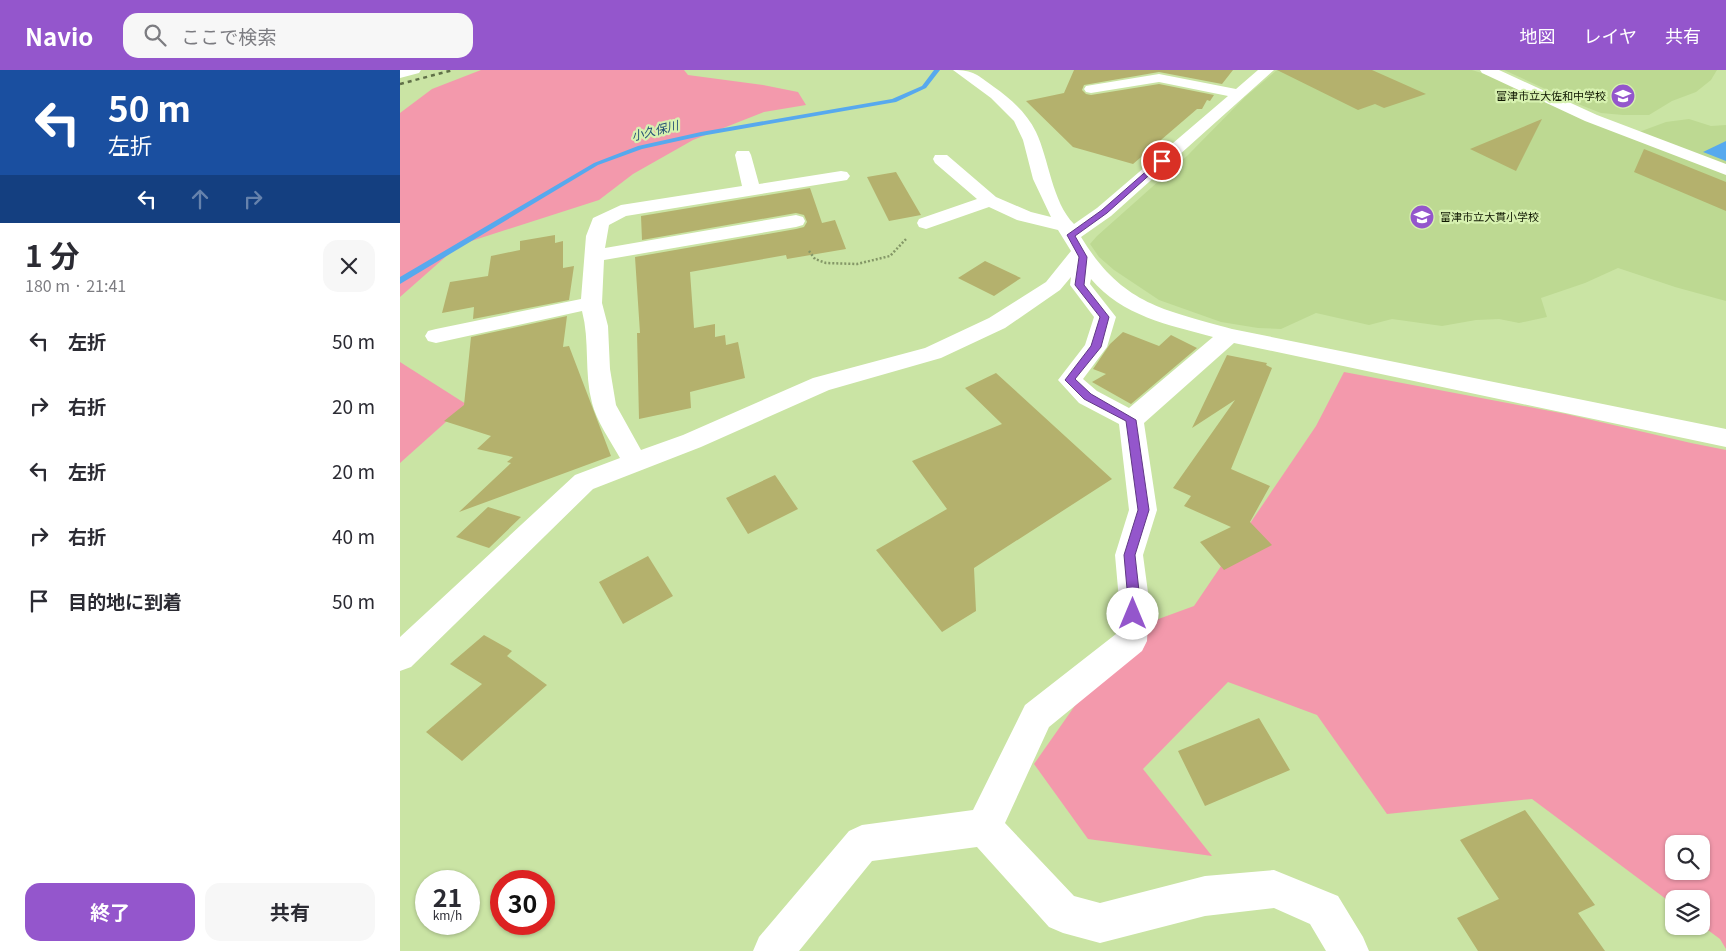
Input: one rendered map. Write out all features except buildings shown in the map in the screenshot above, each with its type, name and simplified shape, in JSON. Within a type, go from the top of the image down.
[{"type":"main road","points":[[400,74],[414,70]]},
{"type":"main road","points":[[960,70],[993,93],[1026,128],[1043,181],[1075,242],[1114,292],[1136,305],[1170,318],[1230,335],[1726,438]]},
{"type":"main road","points":[[400,657],[584,482],[692,441],[821,384],[933,353],[997,323],[1053,286],[1075,242],[1104,212],[1267,70]]},
{"type":"main road","points":[[1494,72],[1591,118],[1726,170]]},
{"type":"main road","points":[[1091,89],[1159,78],[1240,94]]},
{"type":"main road","points":[[744,155],[752,191]]},
{"type":"main road","points":[[940,159],[990,201],[1075,242]]},
{"type":"main road","points":[[635,463],[604,405],[598,370],[597,326],[591,303],[596,236],[600,222],[621,211],[841,176]]},
{"type":"main road","points":[[926,223],[990,201]]},
{"type":"main road","points":[[596,255],[796,221]]},
{"type":"main road","points":[[1075,242],[1080,285],[1105,317],[1096,347],[1070,380],[1088,396],[1131,420]]},
{"type":"main road","points":[[436,336],[591,303]]},
{"type":"main road","points":[[1131,420],[1230,335]]},
{"type":"main road","points":[[984,827],[1037,716],[1131,641],[1134,600],[1130,555],[1143,510],[1131,420]]},
{"type":"main road","points":[[773,951],[862,844],[984,827]]},
{"type":"main road","points":[[984,827],[1063,913],[1100,923],[1205,896],[1274,889],[1324,910],[1349,951]]},
{"type":"path","points":[[809,251],[815,259],[826,264],[857,264],[877,260],[890,256],[910,234],[926,223]]},
{"type":"shaded area","points":[[481,70],[684,70],[688,75],[763,85],[798,92],[806,105],[764,112],[693,140],[633,174],[599,200],[459,245],[400,297],[400,113],[432,89]]},
{"type":"shaded area","name":"富津市立大貫小学校","points":[[1277,70],[1472,70],[1507,81],[1628,136],[1666,122],[1689,119],[1711,126],[1726,125],[1726,301],[1675,287],[1618,268],[1585,283],[1541,298],[1547,317],[1519,323],[1499,319],[1476,320],[1442,326],[1392,319],[1369,325],[1316,313],[1281,329],[1258,328],[1221,322],[1159,300],[1114,270],[1099,257],[1090,244],[1188,155],[1245,97]]},
{"type":"shaded area","name":"富津市立大佐和中学校","points":[[1504,70],[1717,70],[1711,80],[1696,92],[1672,101],[1649,115],[1623,115],[1601,113]]},
{"type":"shaded area","points":[[400,362],[466,404],[400,463]]},
{"type":"shaded area","points":[[1344,372],[1566,414],[1726,450],[1726,949],[1720,939],[1710,932],[1710,890],[1665,890],[1665,898],[1532,799],[1387,814],[1317,715],[1228,682],[1143,769],[1212,856],[1088,839],[1034,764],[1081,697],[1153,621],[1194,606],[1316,426]]},
{"type":"water","points":[[1726,141],[1726,161],[1703,152]]},
{"type":"waterway","name":"小久保川","points":[[400,281],[596,164],[640,147],[701,134],[894,101],[924,87],[937,70]]},
{"type":"railway","points":[[400,84],[453,70]]},
{"type":"place","name":"富津市立大佐和中学校","points":[[1623,96]]},
{"type":"place","name":"富津市立大貫小学校","points":[[1422,217]]},
{"type":"route","points":[[1133,614],[1134,600],[1130,555],[1143,510],[1131,420],[1088,396],[1070,380],[1096,347],[1105,317],[1080,285],[1083,257],[1071,235],[1104,212],[1162,161]]}]
